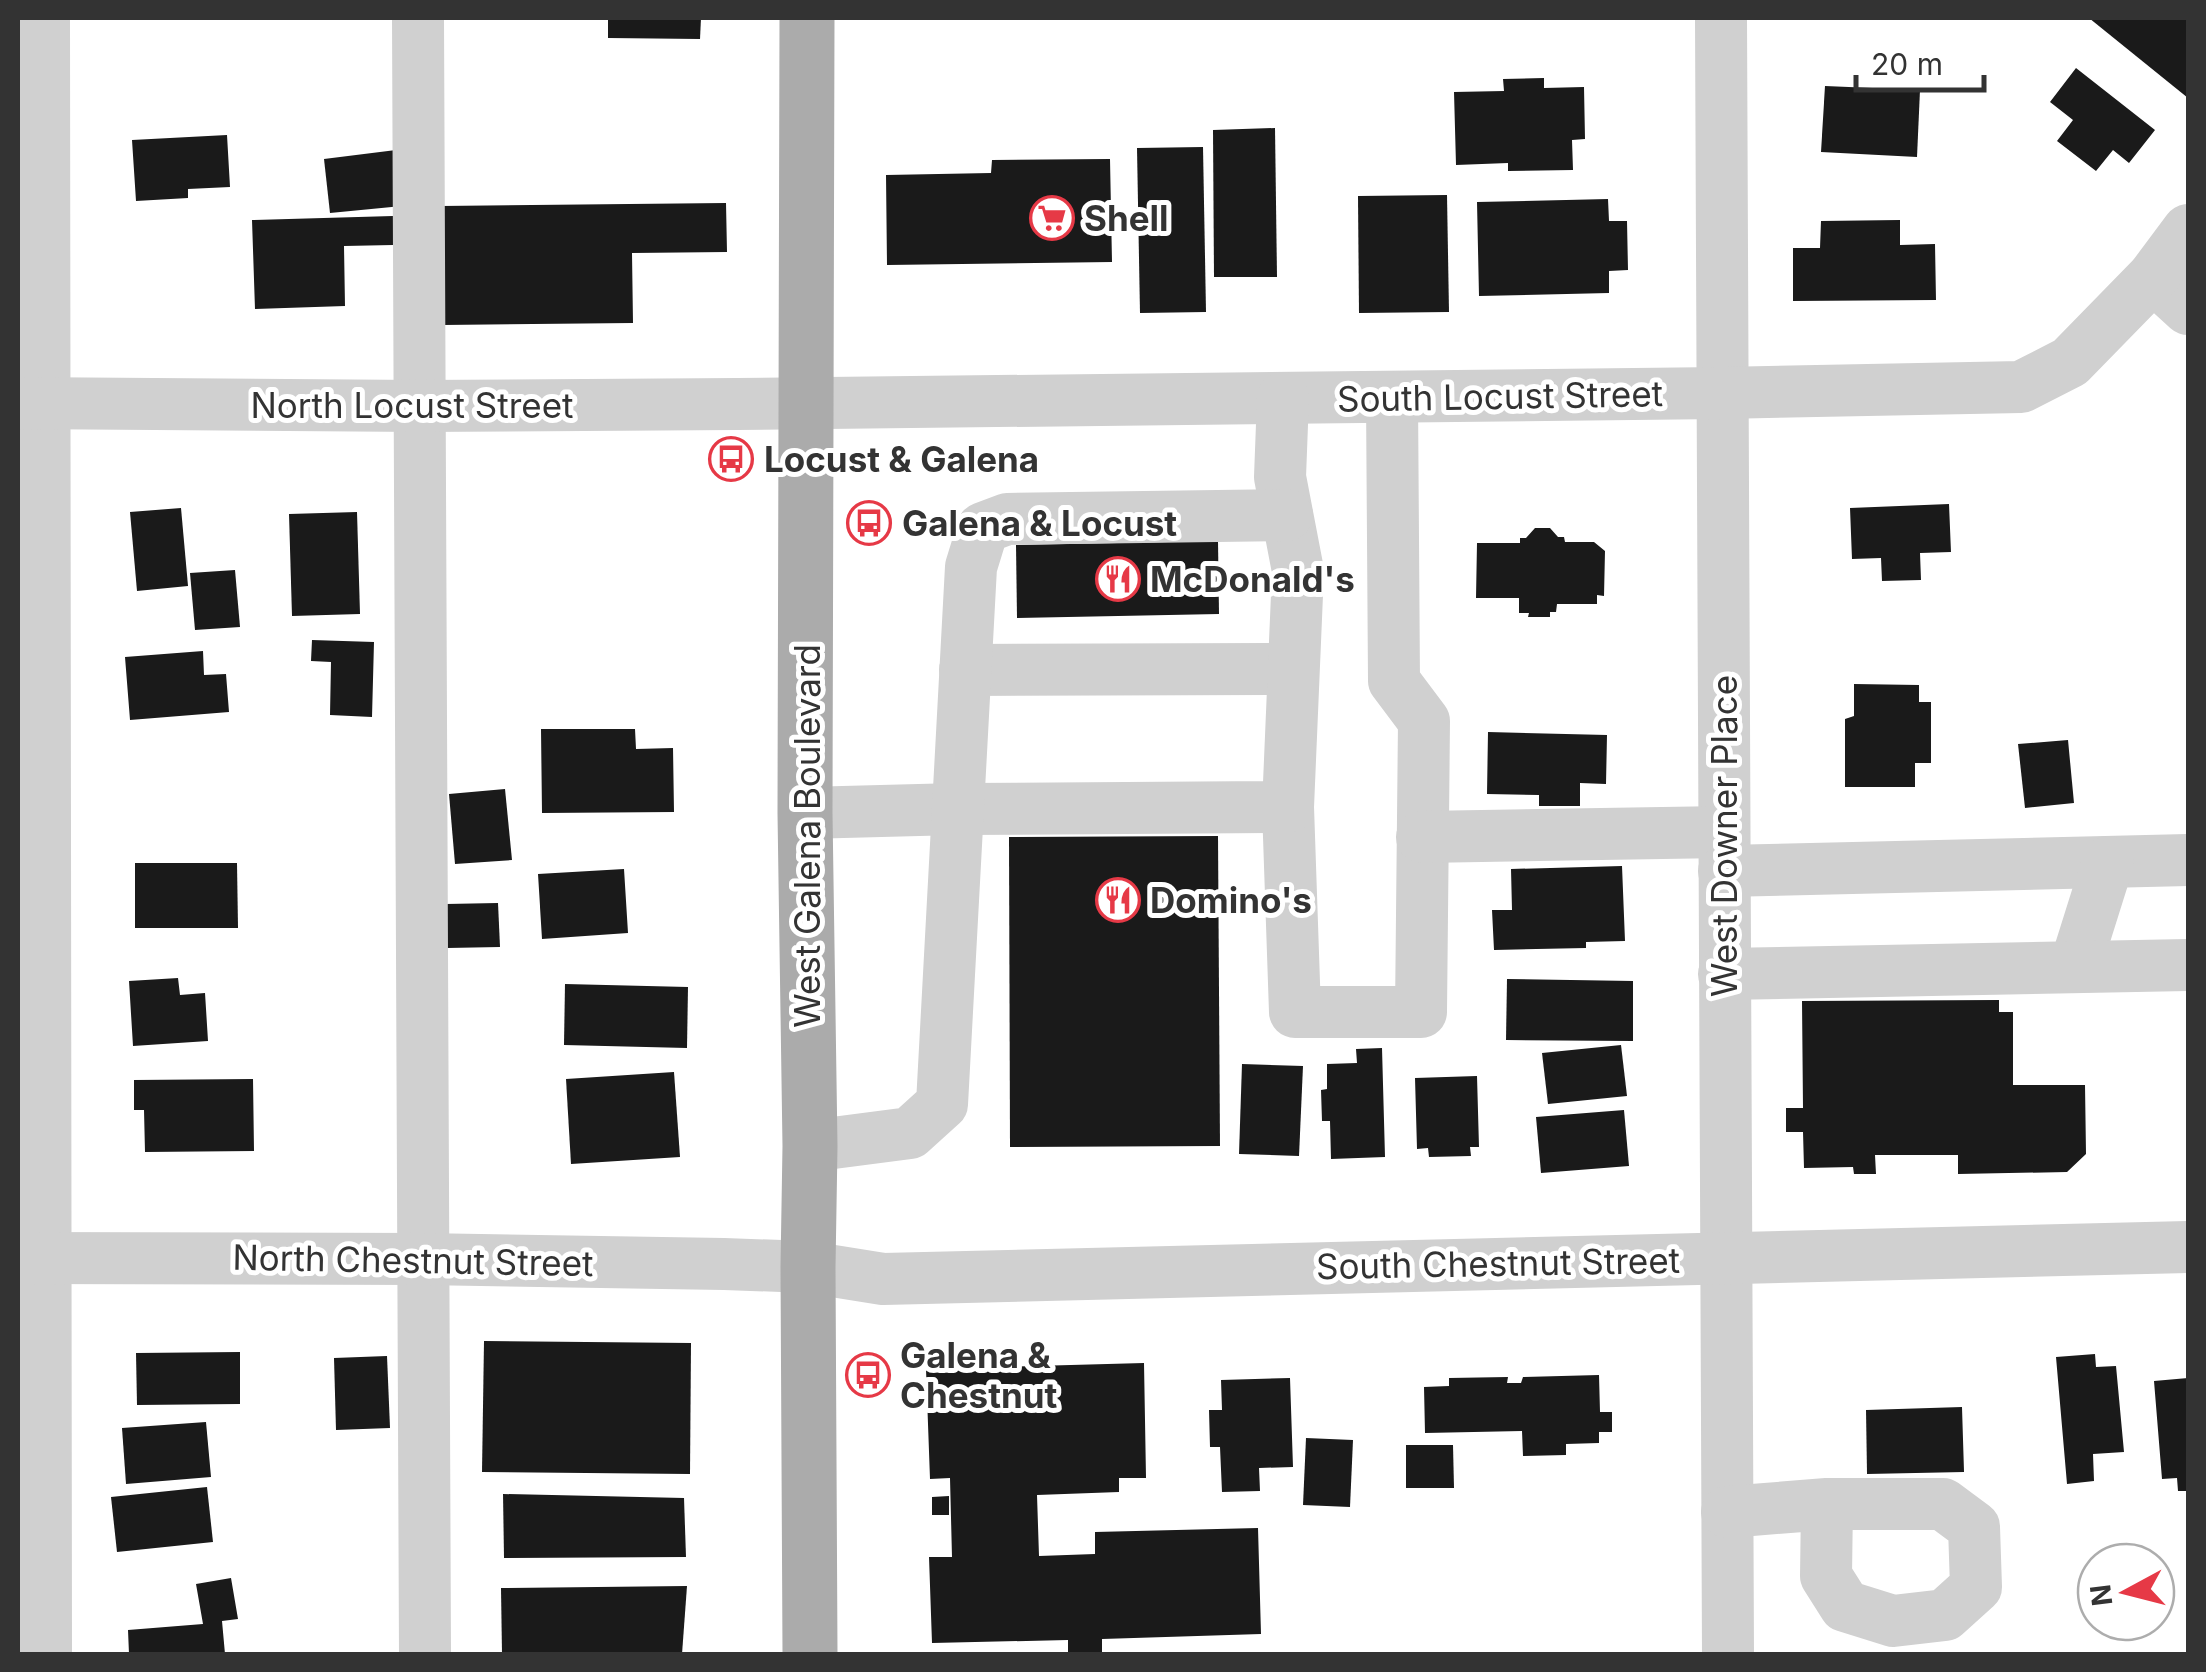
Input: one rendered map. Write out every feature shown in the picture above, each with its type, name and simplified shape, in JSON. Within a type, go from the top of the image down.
[{"type":"main road","name":"West Galena Boulevard","points":[[807,18],[805,814],[810,1146],[810,1654]]},
{"type":"street","points":[[44,18],[31,403],[31,1258],[46,1654]]},
{"type":"street","name":"West Downer Place","points":[[1720,18],[1728,1654]]},
{"type":"street","points":[[418,19],[425,1654]]},
{"type":"street","name":"South Locust Street","points":[[806,403],[2021,386],[2070,362],[2171,293],[2188,230]]},
{"type":"street","points":[[1284,398],[1280,478],[1298,572],[1288,808],[1295,1012],[1421,1012],[1424,721],[1394,681],[1392,397]]},
{"type":"street","name":"North Locust Street","points":[[31,403],[806,403]]},
{"type":"street","points":[[810,1146],[910,1133],[942,1104],[970,567],[983,528],[1008,520],[1287,514]]},
{"type":"street","points":[[965,670],[1293,668]]},
{"type":"street","points":[[805,814],[957,808],[1288,808]]},
{"type":"street","points":[[1422,837],[1724,852],[2108,862],[2188,860]]},
{"type":"street","points":[[2075,967],[2108,862]]},
{"type":"street","points":[[1724,974],[2188,965]]},
{"type":"street","name":"South Chestnut Street","points":[[808,1267],[883,1279],[2188,1246]]},
{"type":"street","name":"North Chestnut Street","points":[[31,1258],[422,1259],[808,1267]]},
{"type":"street","points":[[1727,1512],[1827,1504]]},
{"type":"building","points":[[608,18],[701,18],[700,39],[608,38]]},
{"type":"building","points":[[2089,18],[2188,18],[2188,98]]},
{"type":"building","points":[[2076,68],[2155,130],[2129,163],[2113,150],[2096,171],[2057,141],[2073,120],[2050,102]]},
{"type":"building","points":[[1544,78],[1544,88],[1584,87],[1585,139],[1572,140],[1573,170],[1508,171],[1508,163],[1456,165],[1454,92],[1504,91],[1503,79]]},
{"type":"building","points":[[1825,86],[1920,90],[1917,157],[1821,152]]},
{"type":"building","points":[[1275,128],[1277,277],[1214,277],[1213,130]]},
{"type":"building","points":[[227,135],[230,187],[188,189],[188,198],[136,201],[132,140]]},
{"type":"building","points":[[1203,147],[1206,312],[1140,313],[1137,148]]},
{"type":"building","points":[[396,150],[402,206],[330,213],[324,159]]},
{"type":"building","points":[[1110,159],[1112,262],[887,265],[886,175],[991,173],[992,160]]},
{"type":"building","points":[[1447,195],[1449,312],[1359,313],[1358,196]]},
{"type":"building","points":[[1608,199],[1609,221],[1627,221],[1628,270],[1609,271],[1609,293],[1479,296],[1477,202]]},
{"type":"building","points":[[726,203],[727,252],[632,253],[633,323],[442,325],[441,206]]},
{"type":"building","points":[[393,216],[393,245],[344,246],[345,306],[255,309],[252,220]]},
{"type":"building","points":[[1900,220],[1900,245],[1935,244],[1936,300],[1793,301],[1793,248],[1820,248],[1821,221]]},
{"type":"building","points":[[1949,504],[1951,552],[1920,553],[1921,580],[1882,581],[1881,558],[1852,559],[1850,508]]},
{"type":"building","points":[[181,508],[188,586],[137,591],[130,512]]},
{"type":"building","points":[[357,512],[360,614],[292,616],[289,514]]},
{"type":"building","points":[[1535,528],[1550,528],[1565,542],[1594,542],[1605,551],[1604,596],[1597,595],[1597,604],[1557,604],[1550,617],[1528,617],[1529,613],[1519,613],[1519,598],[1476,598],[1477,543],[1520,543],[1520,538],[1526,538]]},
{"type":"building","name":"McDonald's","points":[[1218,541],[1219,614],[1017,618],[1016,545]]},
{"type":"building","points":[[235,570],[240,627],[195,630],[190,573]]},
{"type":"building","points":[[312,640],[374,642],[372,717],[330,715],[331,662],[311,661]]},
{"type":"building","points":[[203,651],[204,675],[226,674],[229,712],[130,720],[125,657]]},
{"type":"building","points":[[1854,684],[1919,685],[1919,702],[1931,702],[1931,763],[1915,763],[1915,787],[1845,787],[1845,719],[1854,716]]},
{"type":"building","points":[[541,729],[635,729],[636,749],[673,748],[674,812],[542,813]]},
{"type":"building","points":[[1488,732],[1607,735],[1606,784],[1580,783],[1580,806],[1539,806],[1539,795],[1487,794]]},
{"type":"building","points":[[2068,740],[2074,803],[2025,808],[2018,744]]},
{"type":"building","points":[[505,789],[512,860],[455,864],[449,794]]},
{"type":"building","points":[[1218,836],[1220,1146],[1010,1147],[1009,837]]},
{"type":"building","points":[[135,863],[237,863],[238,928],[135,928]]},
{"type":"building","points":[[1622,866],[1625,941],[1586,942],[1586,948],[1494,950],[1492,910],[1512,910],[1511,869]]},
{"type":"building","points":[[624,869],[628,933],[542,939],[538,874]]},
{"type":"building","points":[[498,903],[500,947],[447,948],[446,904]]},
{"type":"building","points":[[178,978],[180,995],[205,993],[208,1041],[133,1046],[129,981]]},
{"type":"building","points":[[1507,979],[1633,981],[1633,1041],[1506,1040]]},
{"type":"building","points":[[565,984],[688,987],[687,1048],[564,1045]]},
{"type":"building","points":[[1999,1000],[1999,1012],[2013,1012],[2013,1085],[2085,1085],[2086,1154],[2067,1172],[1958,1174],[1958,1155],[1875,1155],[1876,1174],[1854,1174],[1853,1167],[1804,1168],[1803,1132],[1786,1132],[1786,1108],[1803,1108],[1802,1001]]},
{"type":"building","points":[[1621,1045],[1627,1096],[1548,1104],[1542,1053]]},
{"type":"building","points":[[1382,1048],[1385,1157],[1331,1159],[1330,1121],[1322,1121],[1321,1090],[1327,1089],[1327,1064],[1357,1063],[1356,1049]]},
{"type":"building","points":[[1242,1064],[1303,1066],[1299,1156],[1239,1154]]},
{"type":"building","points":[[674,1072],[680,1157],[571,1164],[566,1079]]},
{"type":"building","points":[[1477,1076],[1479,1147],[1470,1147],[1471,1156],[1429,1157],[1428,1148],[1417,1149],[1415,1078]]},
{"type":"building","points":[[253,1079],[254,1151],[145,1152],[144,1110],[134,1110],[134,1080]]},
{"type":"building","points":[[1624,1110],[1629,1166],[1541,1173],[1536,1117]]},
{"type":"building","points":[[484,1341],[691,1343],[690,1474],[482,1472]]},
{"type":"building","points":[[240,1352],[240,1404],[137,1405],[136,1353]]},
{"type":"building","points":[[2095,1354],[2096,1367],[2116,1366],[2124,1452],[2093,1454],[2094,1481],[2067,1484],[2056,1357]]},
{"type":"building","points":[[387,1356],[390,1428],[336,1430],[334,1358]]},
{"type":"building","points":[[1144,1363],[1146,1478],[1119,1478],[1119,1492],[1037,1495],[1039,1556],[1095,1554],[1095,1532],[1258,1528],[1261,1634],[1102,1639],[1102,1653],[1068,1654],[1068,1640],[932,1643],[929,1557],[952,1557],[950,1478],[930,1479],[926,1369]]},
{"type":"building","points":[[1599,1375],[1600,1412],[1612,1412],[1612,1432],[1599,1432],[1599,1443],[1566,1444],[1566,1455],[1523,1456],[1522,1431],[1425,1433],[1424,1387],[1449,1386],[1449,1378],[1508,1377],[1507,1383],[1521,1383],[1523,1377]]},
{"type":"building","points":[[1290,1378],[1293,1467],[1259,1468],[1260,1491],[1222,1492],[1220,1447],[1210,1447],[1209,1410],[1222,1410],[1221,1380]]},
{"type":"building","points":[[2188,1378],[2188,1491],[2178,1491],[2177,1478],[2162,1479],[2154,1381]]},
{"type":"building","points":[[1962,1407],[1964,1472],[1867,1474],[1866,1410]]},
{"type":"building","points":[[206,1422],[211,1477],[126,1484],[122,1428]]},
{"type":"building","points":[[1306,1438],[1353,1440],[1350,1507],[1303,1505]]},
{"type":"building","points":[[1406,1445],[1453,1445],[1454,1488],[1406,1488]]},
{"type":"building","points":[[207,1487],[213,1542],[117,1552],[111,1497]]},
{"type":"building","points":[[503,1494],[684,1498],[686,1557],[504,1558]]},
{"type":"building","points":[[949,1496],[949,1515],[932,1515],[932,1497]]},
{"type":"building","points":[[231,1578],[238,1619],[222,1621],[225,1654],[129,1654],[128,1630],[203,1624],[196,1584]]},
{"type":"building","points":[[687,1586],[682,1654],[502,1654],[501,1588]]},
{"type":"place","name":"Shell","points":[[1052,218]]},
{"type":"place","name":"Locust & Galena","points":[[731,459]]},
{"type":"place","name":"Galena & Locust","points":[[869,523]]},
{"type":"place","name":"McDonald's","points":[[1118,579]]},
{"type":"place","name":"Domino's","points":[[1118,900]]},
{"type":"place","name":"Galena & Chestnut","points":[[868,1375]]}]
